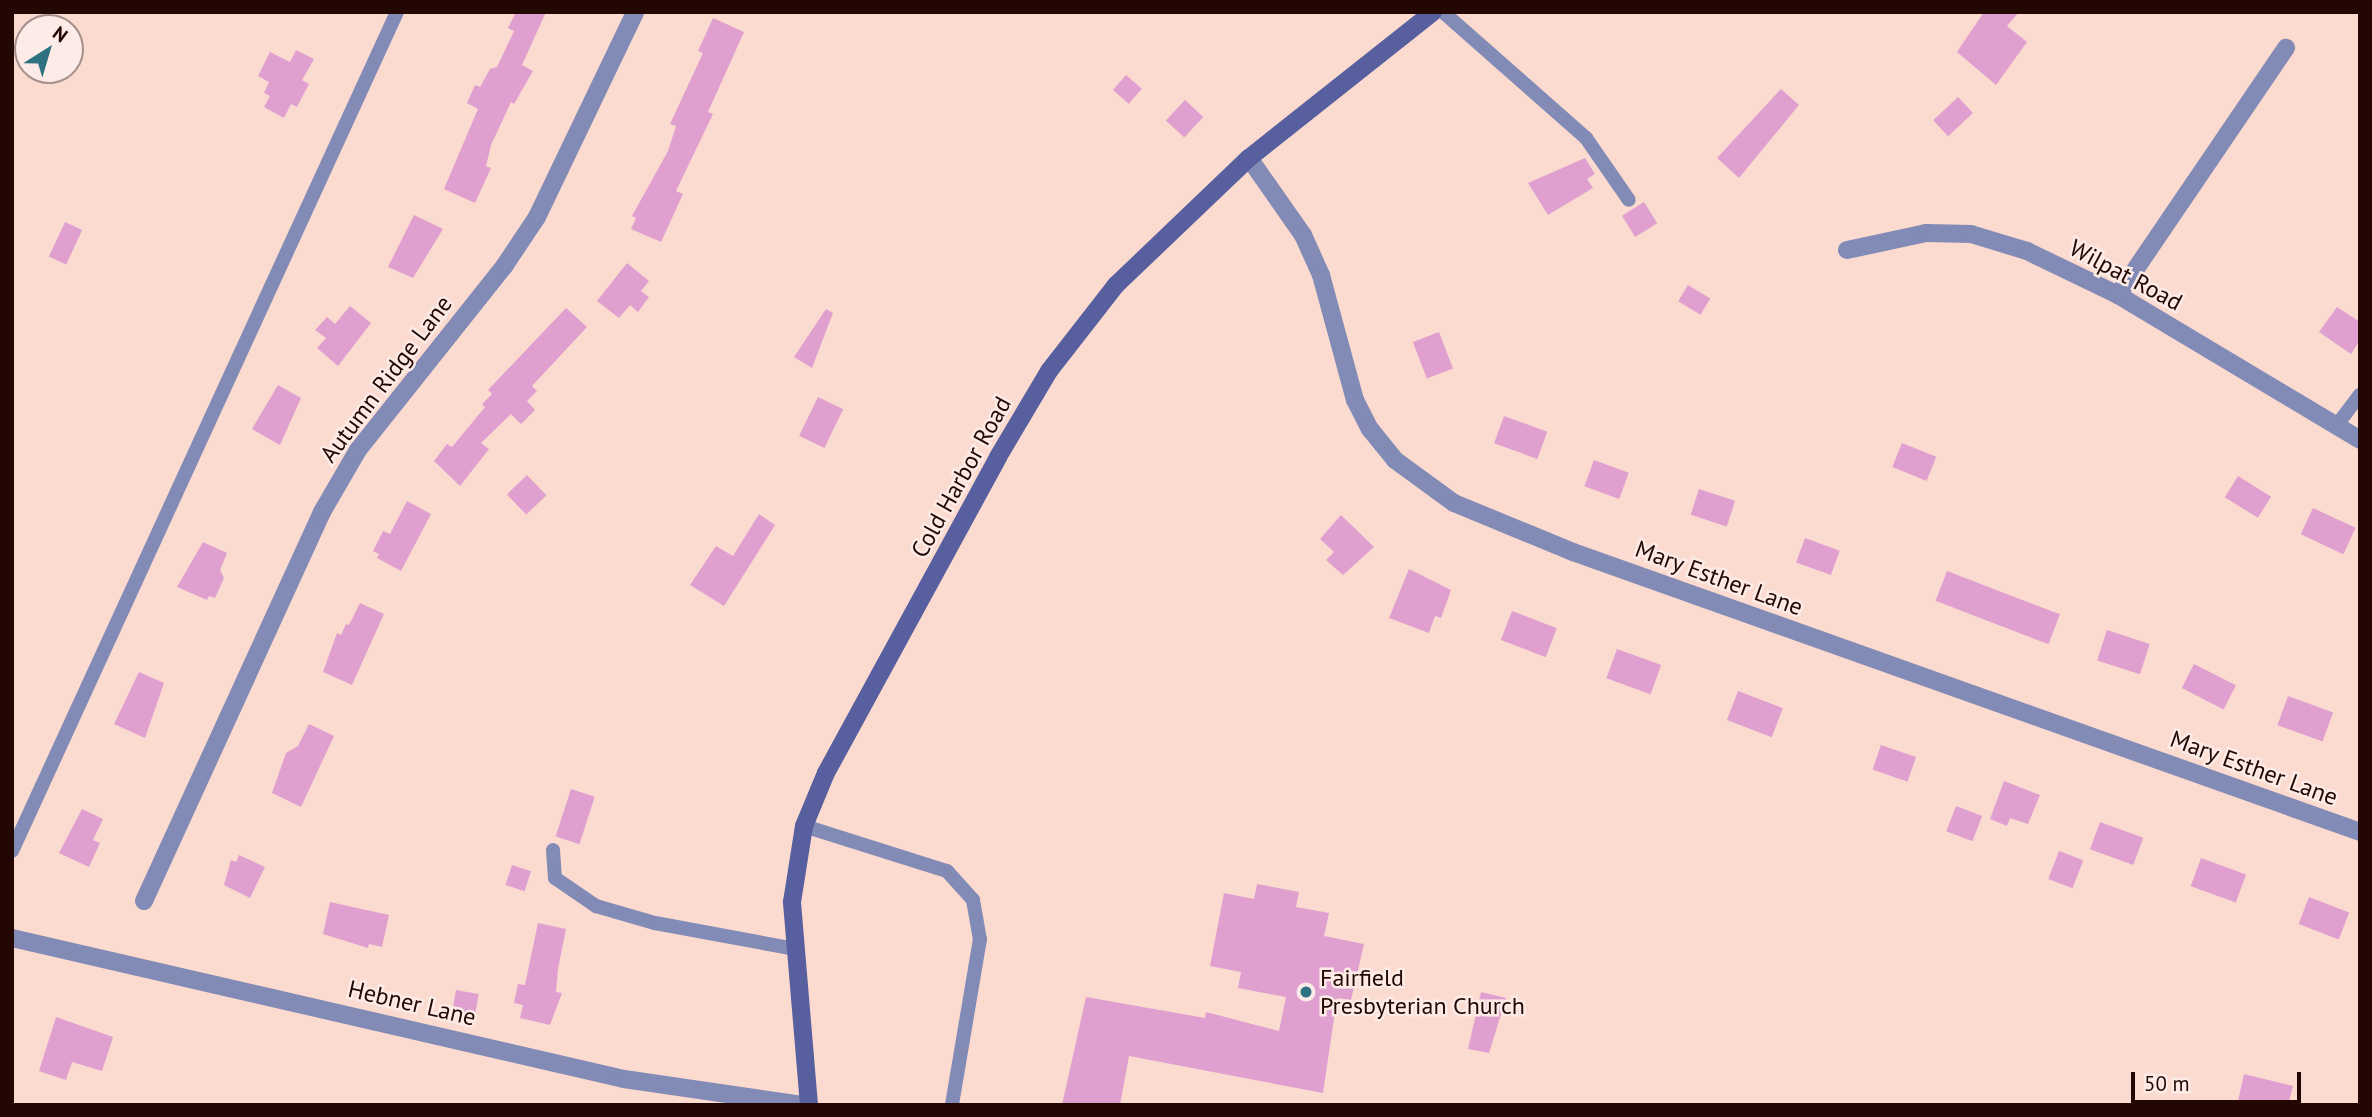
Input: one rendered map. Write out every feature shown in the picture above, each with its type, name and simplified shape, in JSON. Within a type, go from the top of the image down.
[{"type":"main road","name":"Cold Harbor Road","points":[[809,1105],[792,902],[804,827],[826,773],[1049,371],[1116,285],[1249,158],[1433,12]]},
{"type":"street","name":"Autumn Ridge Lane","points":[[144,901],[322,512],[358,450],[505,265],[537,217],[635,12]]},
{"type":"street","points":[[2118,295],[2286,48]]},
{"type":"street","name":"Mary Esther Lane","points":[[1249,158],[1276,191],[1307,245],[1324,287],[1344,368],[1370,429],[1395,460],[1454,503],[1573,552],[2360,832]]},
{"type":"street","name":"Wilpat Road","points":[[1847,250],[1926,233],[1971,234],[2027,251],[2118,295],[2360,440]]},
{"type":"street","name":"Hebner Lane","points":[[12,938],[624,1079],[802,1105]]},
{"type":"lane","points":[[12,851],[397,12]]},
{"type":"lane","points":[[1443,12],[1586,138],[1629,200]]},
{"type":"lane","points":[[2337,425],[2360,395]]},
{"type":"lane","points":[[804,827],[947,871],[973,900],[980,939],[952,1105]]},
{"type":"lane","points":[[553,850],[555,877],[596,906],[655,923],[795,949]]},
{"type":"building","points":[[516,12],[546,12],[522,65],[533,71],[514,104],[511,102],[491,145],[486,166],[491,168],[475,203],[444,189],[478,109],[467,103],[475,85],[480,87],[490,69],[497,67],[514,31],[508,28]]},
{"type":"building","points":[[1984,12],[2019,12],[2007,26],[2027,42],[1996,85],[1957,52]]},
{"type":"building","points":[[713,18],[744,32],[708,112],[713,114],[676,191],[683,194],[661,242],[631,229],[636,218],[632,216],[668,151],[676,126],[670,124],[703,53],[698,51]]},
{"type":"building","points":[[296,50],[314,59],[302,80],[309,84],[297,107],[291,104],[284,118],[264,107],[270,96],[264,93],[269,82],[258,76],[270,52],[290,62]]},
{"type":"building","points":[[1126,75],[1142,89],[1129,104],[1113,90]]},
{"type":"building","points":[[1781,89],[1799,105],[1739,178],[1717,158]]},
{"type":"building","points":[[1958,97],[1973,113],[1948,136],[1933,120]]},
{"type":"building","points":[[1185,100],[1203,117],[1184,138],[1166,120]]},
{"type":"building","points":[[1585,158],[1595,174],[1587,179],[1593,188],[1548,215],[1528,183]]},
{"type":"building","points":[[1644,202],[1657,223],[1635,237],[1622,216]]},
{"type":"building","points":[[414,215],[443,229],[413,278],[388,267]]},
{"type":"building","points":[[65,222],[82,230],[66,264],[49,256]]},
{"type":"building","points":[[627,263],[649,281],[641,291],[649,297],[638,312],[630,305],[619,318],[597,301]]},
{"type":"building","points":[[1688,285],[1710,298],[1701,315],[1678,301]]},
{"type":"building","points":[[350,306],[371,323],[338,366],[317,348],[326,338],[315,330],[327,317],[335,324]]},
{"type":"building","points":[[2337,307],[2360,322],[2360,340],[2351,354],[2319,332]]},
{"type":"building","points":[[566,308],[587,327],[532,386],[537,391],[527,401],[535,410],[521,424],[511,414],[481,443],[489,449],[460,486],[434,461],[447,444],[452,447],[485,407],[482,404],[492,394],[488,390]]},
{"type":"building","points":[[826,309],[833,313],[812,368],[794,357]]},
{"type":"building","points":[[1439,332],[1453,368],[1427,378],[1413,342]]},
{"type":"building","points":[[278,385],[301,398],[280,445],[252,429]]},
{"type":"building","points":[[818,397],[843,409],[824,448],[799,436]]},
{"type":"building","points":[[1504,416],[1547,432],[1537,459],[1494,443]]},
{"type":"building","points":[[1902,443],[1936,457],[1927,481],[1892,467]]},
{"type":"building","points":[[1594,460],[1629,473],[1619,499],[1584,486]]},
{"type":"building","points":[[527,475],[546,495],[526,515],[507,494]]},
{"type":"building","points":[[2238,476],[2271,497],[2258,518],[2225,497]]},
{"type":"building","points":[[1699,489],[1735,501],[1727,526],[1691,515]]},
{"type":"building","points":[[407,501],[431,514],[401,571],[377,558],[379,554],[373,551],[383,531],[390,534]]},
{"type":"building","points":[[2313,508],[2356,528],[2343,554],[2301,534]]},
{"type":"building","points":[[759,514],[775,525],[724,606],[690,585],[716,546],[733,556]]},
{"type":"building","points":[[1341,515],[1374,547],[1343,575],[1326,560],[1334,552],[1320,539]]},
{"type":"building","points":[[1805,538],[1840,551],[1831,575],[1796,562]]},
{"type":"building","points":[[203,542],[227,553],[220,570],[224,578],[215,598],[209,596],[207,600],[177,587]]},
{"type":"building","points":[[1409,569],[1451,590],[1441,618],[1435,616],[1429,633],[1389,618]]},
{"type":"building","points":[[1947,571],[2060,614],[2048,644],[1936,601]]},
{"type":"building","points":[[360,603],[384,614],[352,685],[323,672],[337,633],[341,635],[346,624],[349,625]]},
{"type":"building","points":[[1512,611],[1557,628],[1546,657],[1501,640]]},
{"type":"building","points":[[2107,630],[2150,644],[2140,674],[2097,660]]},
{"type":"building","points":[[1617,649],[1661,665],[1651,694],[1606,678]]},
{"type":"building","points":[[2194,664],[2236,685],[2224,709],[2182,688]]},
{"type":"building","points":[[139,672],[164,683],[145,738],[114,724]]},
{"type":"building","points":[[1738,691],[1783,708],[1772,737],[1727,720]]},
{"type":"building","points":[[2288,696],[2333,712],[2323,742],[2277,725]]},
{"type":"building","points":[[309,724],[334,736],[301,807],[272,793],[286,753],[298,746]]},
{"type":"building","points":[[1881,745],[1916,757],[1908,782],[1873,770]]},
{"type":"building","points":[[2004,781],[2040,795],[2028,824],[2010,818],[2007,826],[1990,819]]},
{"type":"building","points":[[571,789],[595,797],[579,844],[556,837]]},
{"type":"building","points":[[1956,806],[1982,816],[1972,841],[1946,831]]},
{"type":"building","points":[[82,809],[103,819],[93,840],[100,843],[89,867],[59,853]]},
{"type":"building","points":[[2100,822],[2143,838],[2133,865],[2090,849]]},
{"type":"building","points":[[2059,851],[2083,860],[2073,888],[2048,879]]},
{"type":"building","points":[[239,855],[265,867],[250,898],[224,885],[231,860],[236,862]]},
{"type":"building","points":[[2201,858],[2246,874],[2236,903],[2191,886]]},
{"type":"building","points":[[512,865],[531,871],[525,891],[506,885]]},
{"type":"building","name":"Fairfield Presbyterian Church","points":[[1257,884],[1299,892],[1296,907],[1329,913],[1324,936],[1364,944],[1351,1000],[1337,998],[1323,1093],[1129,1056],[1120,1105],[1062,1105],[1086,997],[1205,1018],[1206,1012],[1279,1031],[1286,997],[1238,988],[1241,972],[1210,966],[1224,893],[1254,899]]},
{"type":"building","points":[[2309,897],[2349,912],[2339,939],[2299,924]]},
{"type":"building","points":[[330,902],[389,915],[382,947],[369,944],[368,948],[323,934]]},
{"type":"building","points":[[538,923],[566,929],[556,992],[562,993],[550,1025],[520,1018],[523,1005],[514,1003],[518,984],[525,985]]},
{"type":"building","points":[[456,990],[479,994],[475,1016],[452,1012]]},
{"type":"building","points":[[1481,992],[1506,998],[1489,1053],[1468,1049]]},
{"type":"building","points":[[56,1017],[113,1037],[102,1071],[72,1062],[66,1080],[39,1071]]},
{"type":"building","points":[[2244,1074],[2293,1086],[2288,1105],[2237,1105]]},
{"type":"place","name":"Fairfield Presbyterian Church","points":[[1306,992]]}]
